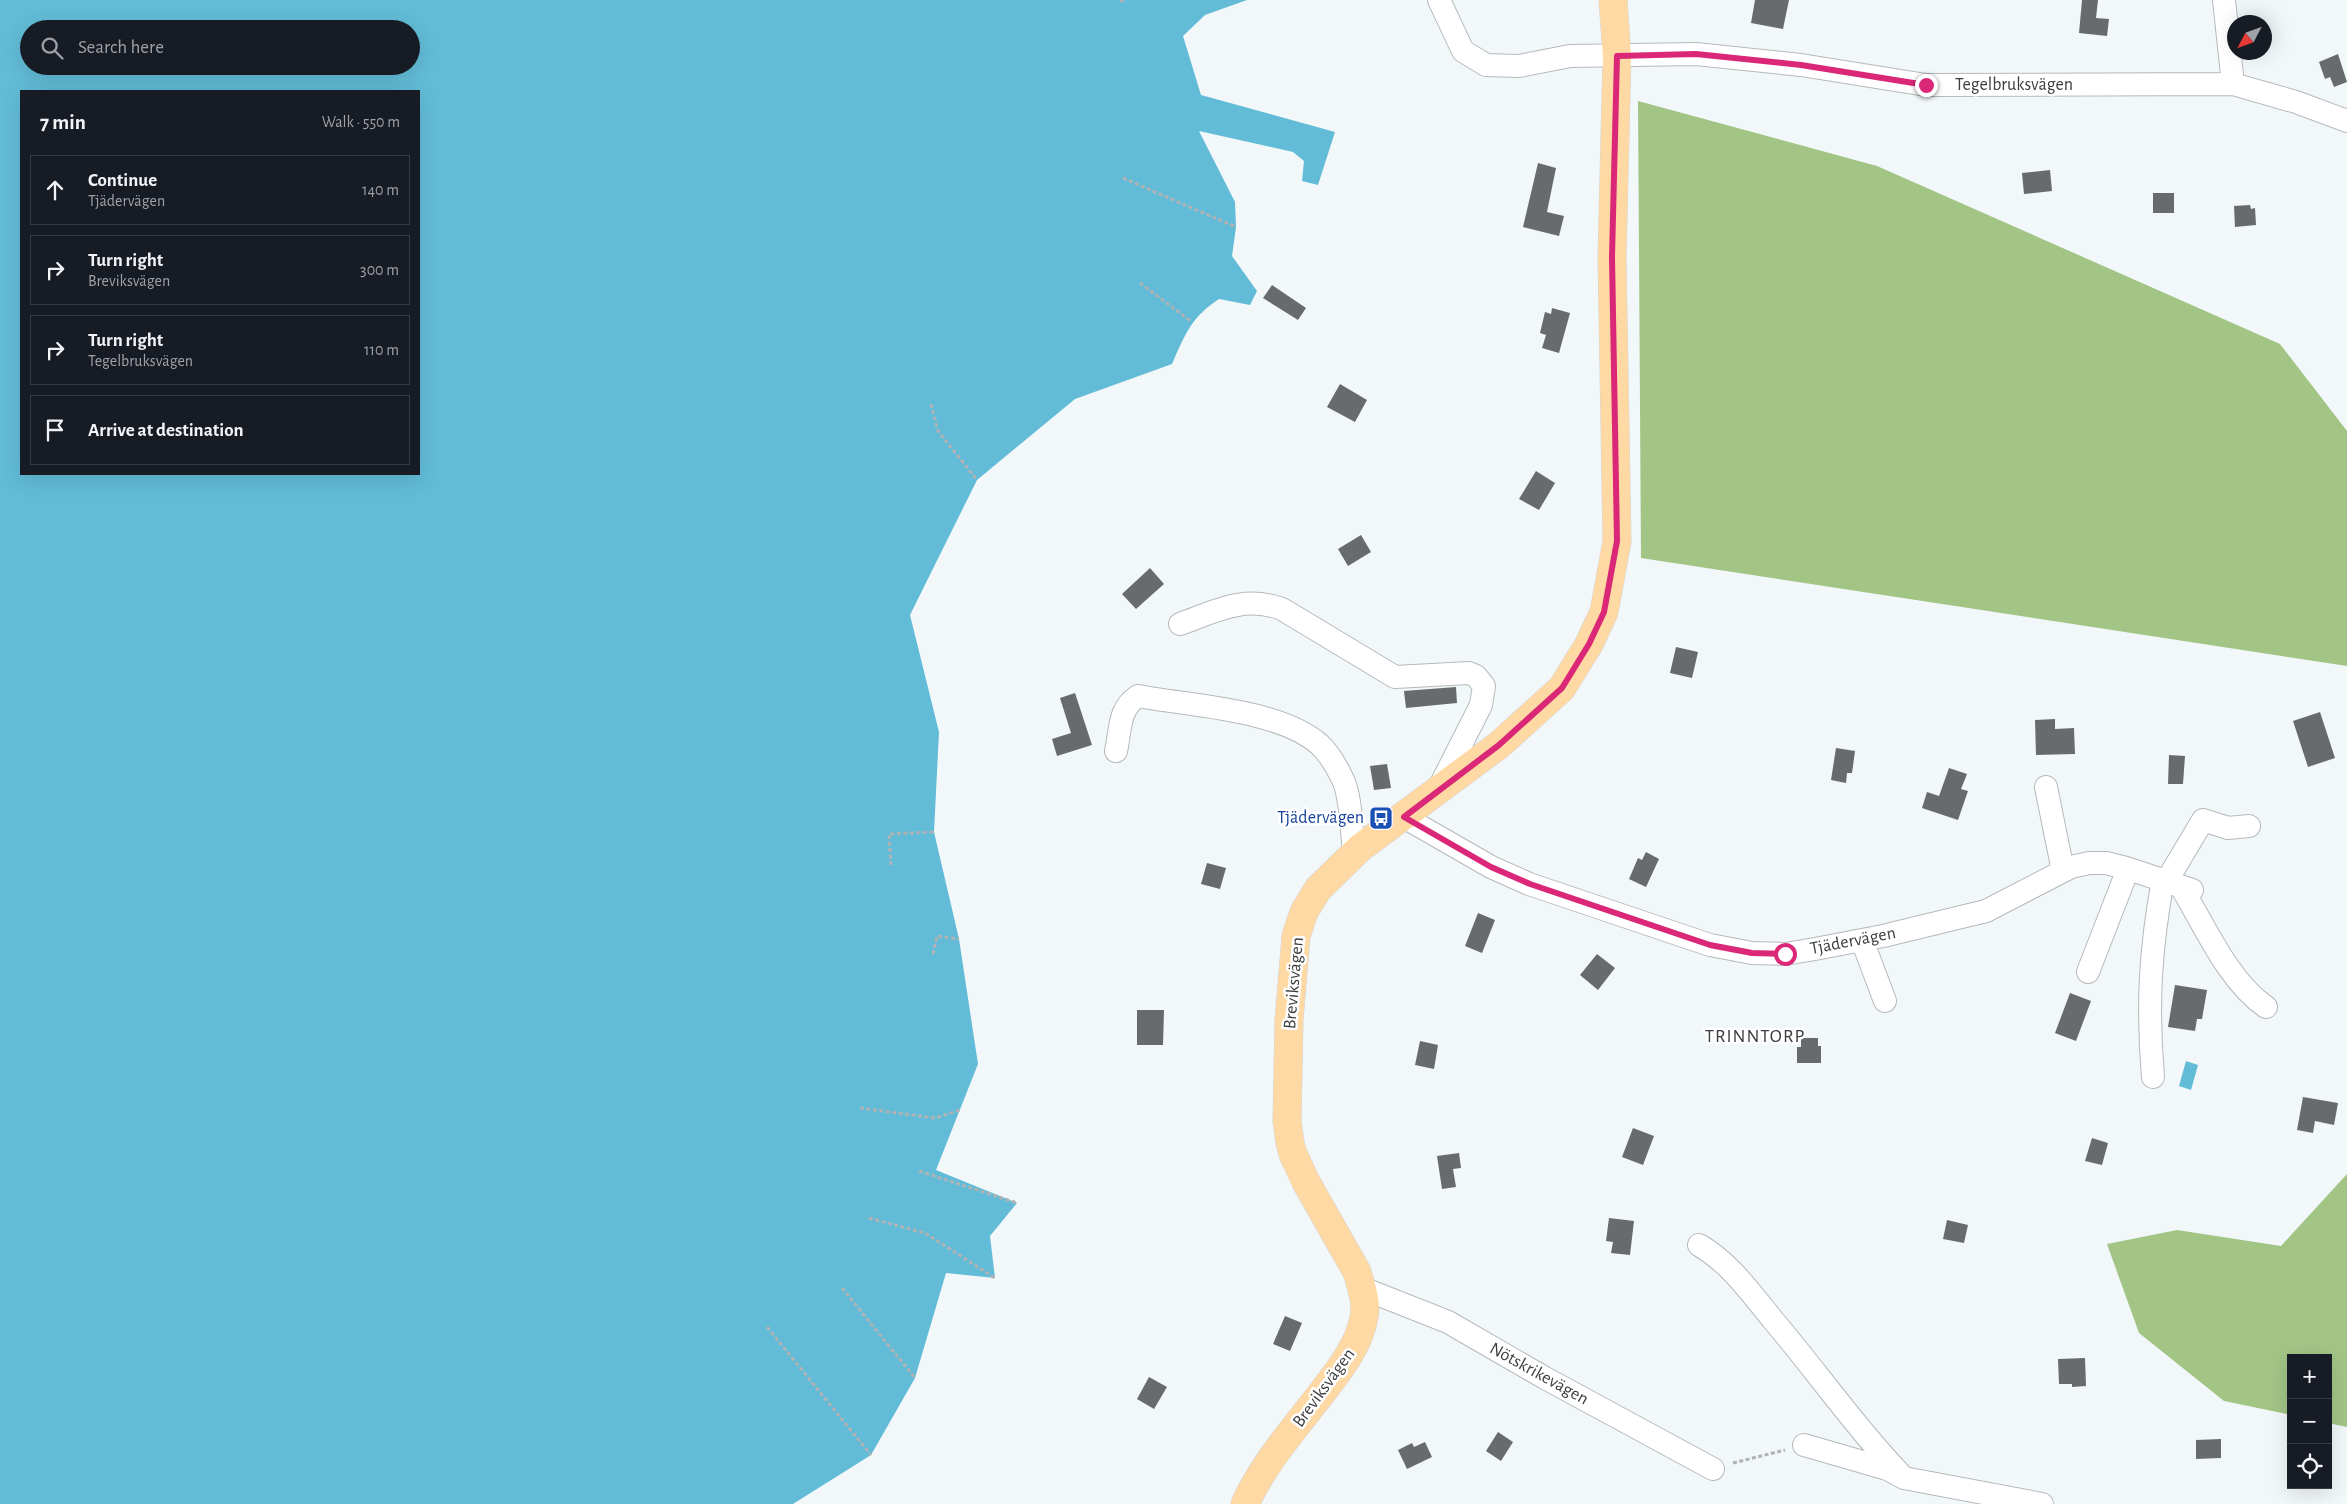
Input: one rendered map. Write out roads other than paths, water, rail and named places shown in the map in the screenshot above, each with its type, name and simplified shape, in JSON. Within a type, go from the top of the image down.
[{"type":"main road","name":"Breviksvägen","points":[[1245,1504],[1251,1490],[1271,1460],[1354,1348],[1364,1315],[1362,1288],[1346,1251],[1293,1154],[1287,1121],[1289,1020],[1296,936],[1304,912],[1318,890],[1354,854],[1499,745],[1562,688],[1589,644],[1604,612],[1617,541],[1612,257],[1617,56],[1613,0]]},
{"type":"street","name":"Tegelbruksvägen","points":[[1438,0],[1462,51],[1486,65],[1519,66],[1570,56],[1696,54],[1801,65],[1926,85],[2233,84],[2296,102],[2347,121]]},
{"type":"street","points":[[2224,0],[2233,84]]},
{"type":"street","points":[[1180,624],[1235,604],[1255,602],[1270,604],[1282,609],[1395,677],[1462,673],[1476,676],[1484,686],[1481,705],[1438,792]]},
{"type":"street","points":[[1116,751],[1122,727],[1123,711],[1128,702],[1138,696],[1260,715],[1308,736],[1320,745],[1332,760],[1345,784],[1354,854]]},
{"type":"street","points":[[2046,787],[2063,871]]},
{"type":"street","name":"Tjädervägen","points":[[1404,817],[1491,867],[1530,884],[1710,945],[1752,953],[1785,954],[1862,940],[1986,911],[2071,867],[2089,863],[2106,863],[2175,885]]},
{"type":"street","points":[[2153,1077],[2149,1033],[2149,984],[2153,934],[2203,820],[2228,828],[2249,826]]},
{"type":"street","points":[[2088,972],[2128,869]]},
{"type":"street","points":[[2175,885],[2233,974],[2251,997],[2266,1007]]},
{"type":"street","points":[[1862,940],[1885,1000]]},
{"type":"street","points":[[1699,1245],[1714,1254],[1731,1269],[1817,1372],[1868,1440],[1904,1478]]},
{"type":"street","name":"Nötskrikevägen","points":[[1362,1288],[1448,1322],[1545,1378],[1712,1468]]},
{"type":"street","points":[[1804,1445],[1887,1469],[1904,1478],[2042,1504]]},
{"type":"water","points":[[0,0],[1247,0],[1205,15],[1183,36],[1201,95],[1335,132],[1318,185],[1302,181],[1304,161],[1293,152],[1199,131],[1235,202],[1236,227],[1232,256],[1257,291],[1250,305],[1219,299],[1195,320],[1185,335],[1172,364],[1075,399],[977,480],[910,615],[939,732],[934,832],[959,939],[978,1064],[936,1170],[1017,1203],[990,1236],[995,1278],[946,1273],[915,1378],[871,1455],[793,1504],[0,1504]]},
{"type":"water","points":[[2186,1061],[2198,1065],[2191,1090],[2179,1086]]},
{"type":"place","name":"Tjädervägen","points":[[1381,818]]},
{"type":"district","name":"TRINNTORP","points":[[1755,1036]]}]
